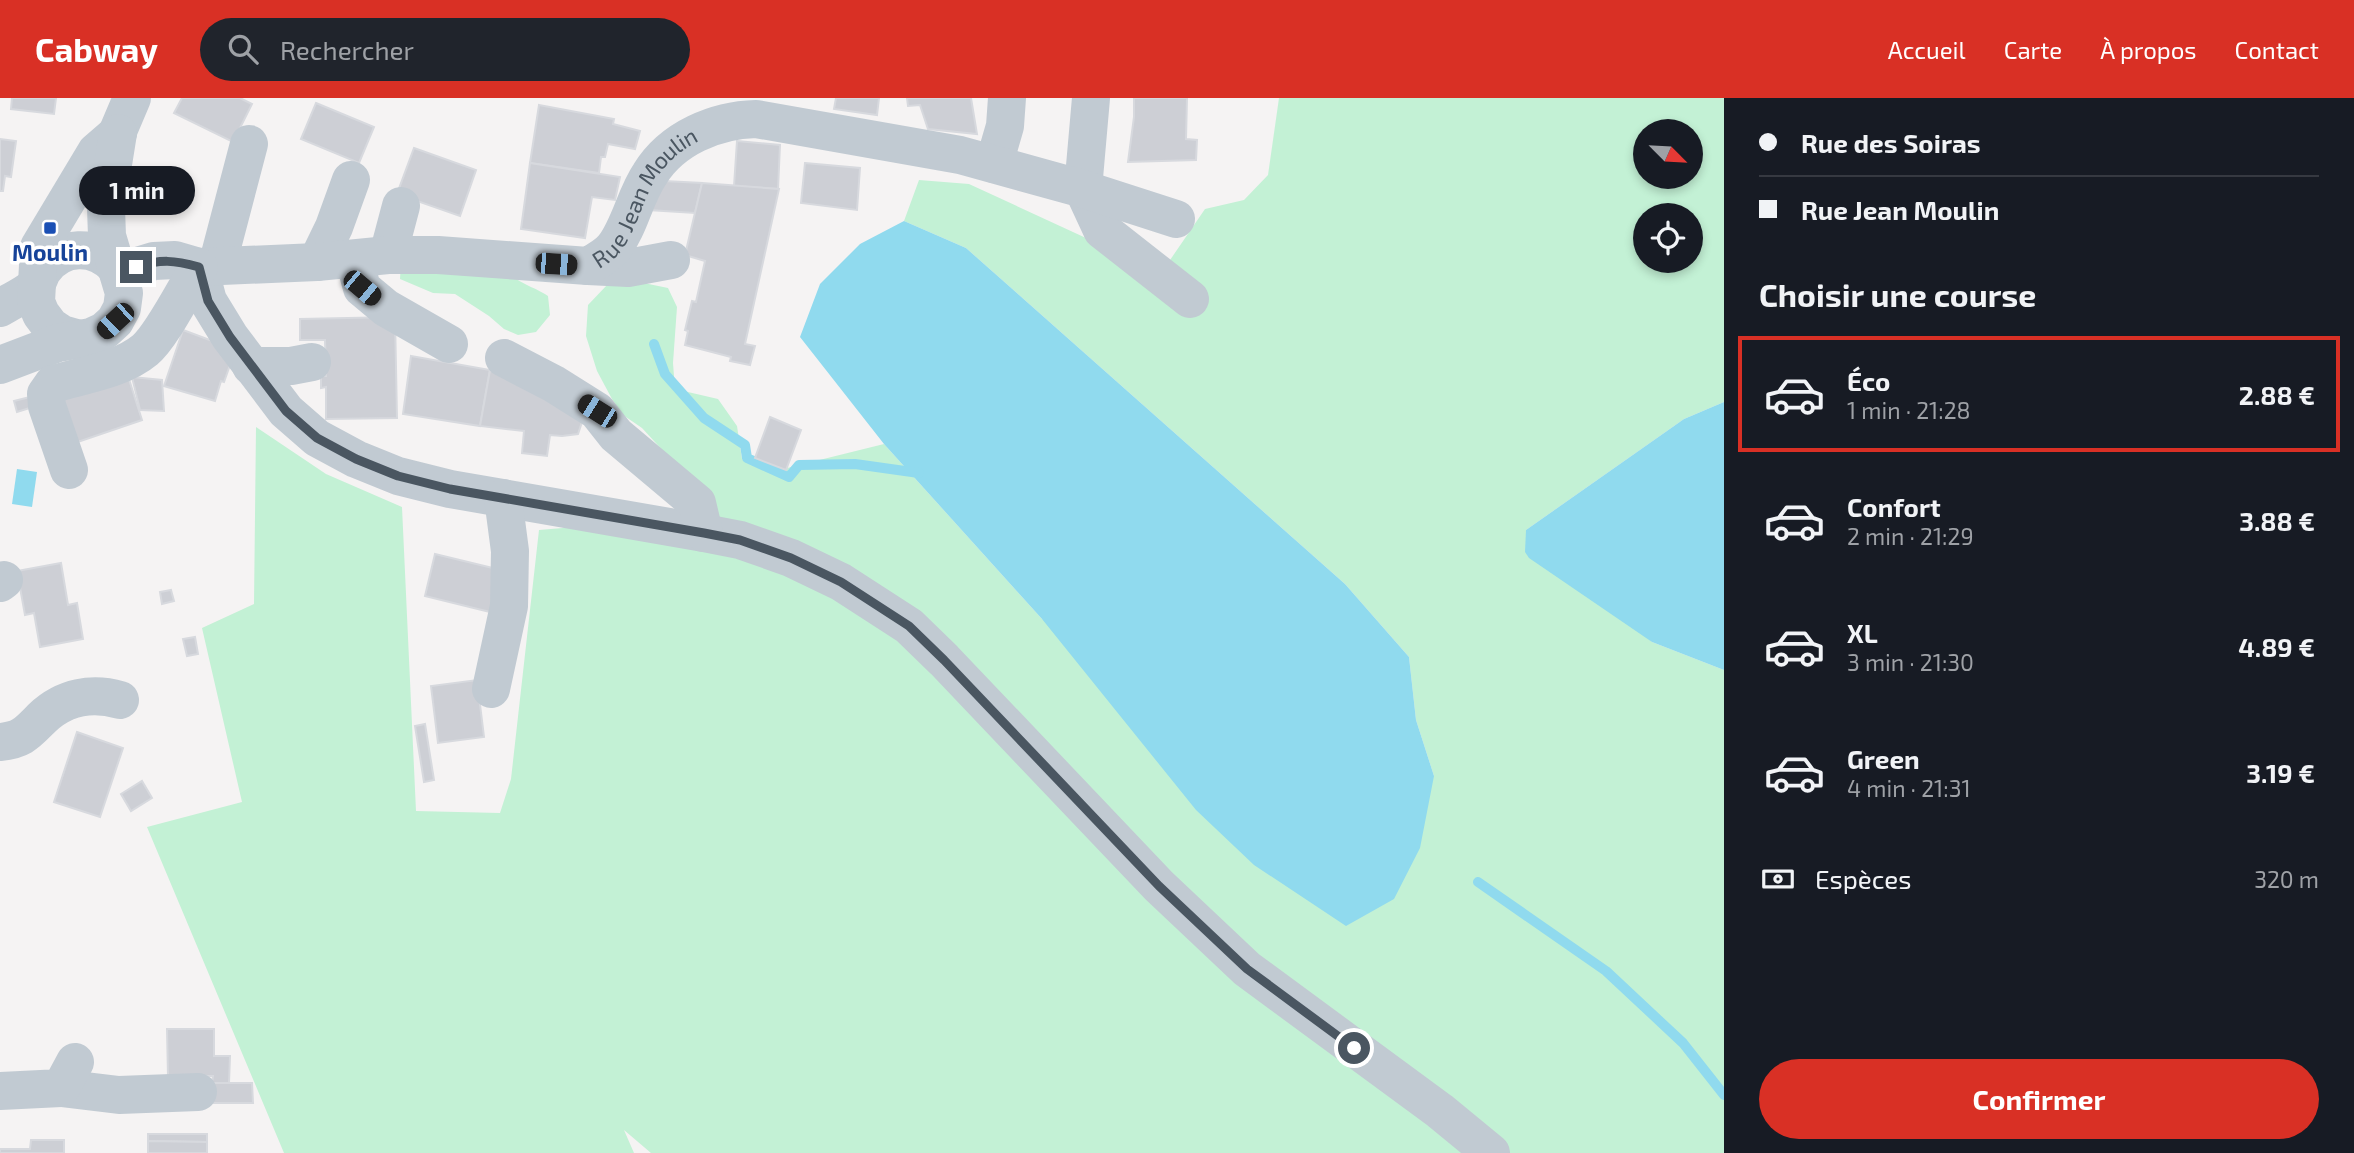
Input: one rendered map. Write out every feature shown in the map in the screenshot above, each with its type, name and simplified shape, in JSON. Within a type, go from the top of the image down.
[{"type":"street","points":[[61,254],[77,227],[132,98]]},
{"type":"street","points":[[994,164],[1005,126],[1007,98]]},
{"type":"street","points":[[1091,98],[1083,189],[1102,230],[1190,299]]},
{"type":"street","points":[[1083,189],[1101,160],[1108,125],[1109,98]]},
{"type":"street","name":"Rue Jean Moulin","points":[[118,282],[208,266],[438,255],[588,266],[600,260],[614,247],[650,173],[671,150],[693,134],[737,120],[756,119],[947,153],[1083,189],[1176,219]]},
{"type":"street","points":[[0,338],[63,332],[90,337],[104,331],[115,321],[118,282],[107,236],[106,208],[118,133]]},
{"type":"street","points":[[63,332],[41,314],[36,302],[39,247],[96,152],[118,133]]},
{"type":"street","points":[[69,470],[47,406],[46,394],[53,384],[121,364],[146,349],[208,266],[249,144]]},
{"type":"street","points":[[351,180],[334,226],[353,259],[362,288],[386,307],[449,344]]},
{"type":"street","points":[[353,259],[401,206]]},
{"type":"street","points":[[0,308],[36,286],[50,261],[74,250],[100,254],[118,282]]},
{"type":"street","points":[[588,266],[628,268],[671,260]]},
{"type":"street","points":[[208,266],[208,301],[251,366],[286,411],[317,438],[356,459],[398,476],[479,495],[740,540],[791,558],[841,582],[909,626],[1159,886],[1247,969],[1440,1111],[1491,1153]]},
{"type":"street","points":[[0,365],[63,332]]},
{"type":"street","points":[[505,358],[597,411],[616,435],[697,503],[704,533]]},
{"type":"street","points":[[251,366],[291,366],[312,362]]},
{"type":"street","points":[[491,689],[509,606],[510,551],[503,498]]},
{"type":"street","points":[[0,742],[16,740],[30,732],[45,716],[65,702],[87,695],[120,700]]},
{"type":"street","points":[[0,1091],[68,1075],[119,1095],[198,1092]]},
{"type":"green space","points":[[1279,98],[1724,98],[1724,402],[1684,419],[1526,530],[1652,642],[1724,670],[1724,1153],[651,1153],[624,1130],[634,1153],[284,1153],[147,827],[242,802],[202,628],[254,604],[256,427],[326,474],[402,507],[416,811],[500,813],[511,779],[539,530],[670,519],[702,493],[642,428],[623,415],[597,371],[586,336],[588,305],[607,285],[634,281],[668,288],[677,307],[673,363],[675,389],[718,399],[737,426],[742,459],[771,472],[884,444],[1042,619],[1434,776],[1416,720],[1409,657],[1345,584],[966,248],[904,221],[919,180],[969,184],[1099,244],[1168,263],[1205,209],[1244,200],[1268,175]]},
{"type":"green space","points":[[401,263],[506,269],[521,282],[548,296],[550,315],[536,332],[518,335],[504,329],[455,294],[433,293],[400,279]]},
{"type":"water","points":[[904,221],[966,248],[1345,584],[1409,657],[1416,720],[1434,776],[1420,848],[1394,899],[1346,926],[1254,865],[1196,810],[1042,619],[884,444],[800,337],[820,284],[860,244]]},
{"type":"water","points":[[1724,402],[1724,670],[1652,642],[1529,558],[1525,552],[1526,530],[1684,419]]},
{"type":"water","points":[[17,469],[37,472],[32,507],[12,504]]},
{"type":"building","points":[[12,98],[56,98],[54,114],[11,109]]},
{"type":"building","points":[[182,98],[240,98],[252,104],[233,142],[174,113]]},
{"type":"building","points":[[836,98],[879,98],[877,115],[834,109]]},
{"type":"building","points":[[907,98],[971,98],[977,134],[928,129],[920,105],[908,106]]},
{"type":"building","points":[[1134,98],[1187,98],[1186,139],[1197,140],[1196,160],[1128,162]]},
{"type":"building","points":[[316,103],[374,127],[359,163],[301,139]]},
{"type":"building","points":[[539,105],[614,119],[613,124],[640,131],[635,149],[608,144],[605,157],[601,157],[599,173],[530,163]]},
{"type":"building","points":[[0,139],[16,141],[11,177],[5,176],[3,191],[0,191]]},
{"type":"building","points":[[737,141],[780,145],[778,189],[734,186]]},
{"type":"building","points":[[414,148],[476,170],[460,216],[397,194]]},
{"type":"building","points":[[530,163],[620,177],[615,200],[592,197],[585,238],[521,229]]},
{"type":"building","points":[[805,163],[860,168],[857,210],[801,203]]},
{"type":"building","points":[[664,181],[702,183],[695,213],[649,210]]},
{"type":"building","points":[[702,183],[779,189],[745,344],[755,346],[750,365],[685,345],[688,331],[685,330],[692,301],[696,302],[705,261],[685,255]]},
{"type":"building","points":[[395,317],[397,418],[326,419],[326,387],[321,388],[321,376],[326,376],[325,340],[300,340],[300,319]]},
{"type":"building","points":[[183,330],[231,348],[230,365],[224,382],[221,381],[215,401],[164,386]]},
{"type":"building","points":[[411,356],[490,370],[480,426],[403,414]]},
{"type":"building","points":[[490,370],[584,416],[578,434],[550,435],[547,456],[522,453],[524,431],[480,426]]},
{"type":"building","points":[[127,373],[142,420],[66,446],[50,402]]},
{"type":"building","points":[[132,377],[162,380],[164,411],[140,410]]},
{"type":"building","points":[[34,396],[36,406],[17,412],[14,401]]},
{"type":"building","points":[[770,417],[801,430],[786,470],[755,458]]},
{"type":"building","points":[[435,554],[501,570],[490,612],[425,596]]},
{"type":"building","points":[[61,563],[68,605],[77,603],[83,639],[40,647],[34,613],[25,615],[17,571]]},
{"type":"building","points":[[171,590],[174,601],[162,604],[160,592]]},
{"type":"building","points":[[195,637],[198,654],[187,656],[183,639]]},
{"type":"building","points":[[477,680],[484,737],[438,743],[431,686]]},
{"type":"building","points":[[425,724],[434,780],[424,782],[415,726]]},
{"type":"building","points":[[77,732],[123,748],[100,817],[54,802]]},
{"type":"building","points":[[142,781],[152,798],[131,811],[121,794]]},
{"type":"building","points":[[167,1029],[214,1029],[214,1056],[230,1056],[229,1083],[212,1083],[213,1076],[168,1076]]},
{"type":"building","points":[[212,1083],[252,1083],[253,1103],[213,1103]]},
{"type":"building","points":[[148,1134],[207,1134],[207,1142],[148,1141]]},
{"type":"building","points":[[31,1140],[64,1140],[64,1153],[0,1153],[0,1149],[30,1149]]},
{"type":"building","points":[[148,1141],[207,1142],[207,1153],[148,1153]]},
{"type":"waterway","points":[[654,344],[665,374],[704,418],[745,445],[747,458],[789,477],[799,465],[855,464],[919,473]]},
{"type":"waterway","points":[[1478,882],[1606,971],[1683,1043],[1724,1095]]},
{"type":"place","name":"Moulin","points":[[50,228]]},
{"type":"route","points":[[136,267],[154,261],[175,260],[199,267],[208,301],[230,337],[286,411],[317,438],[356,459],[398,476],[479,495],[740,540],[791,558],[841,582],[909,626],[1159,886],[1247,969],[1354,1048]]}]
